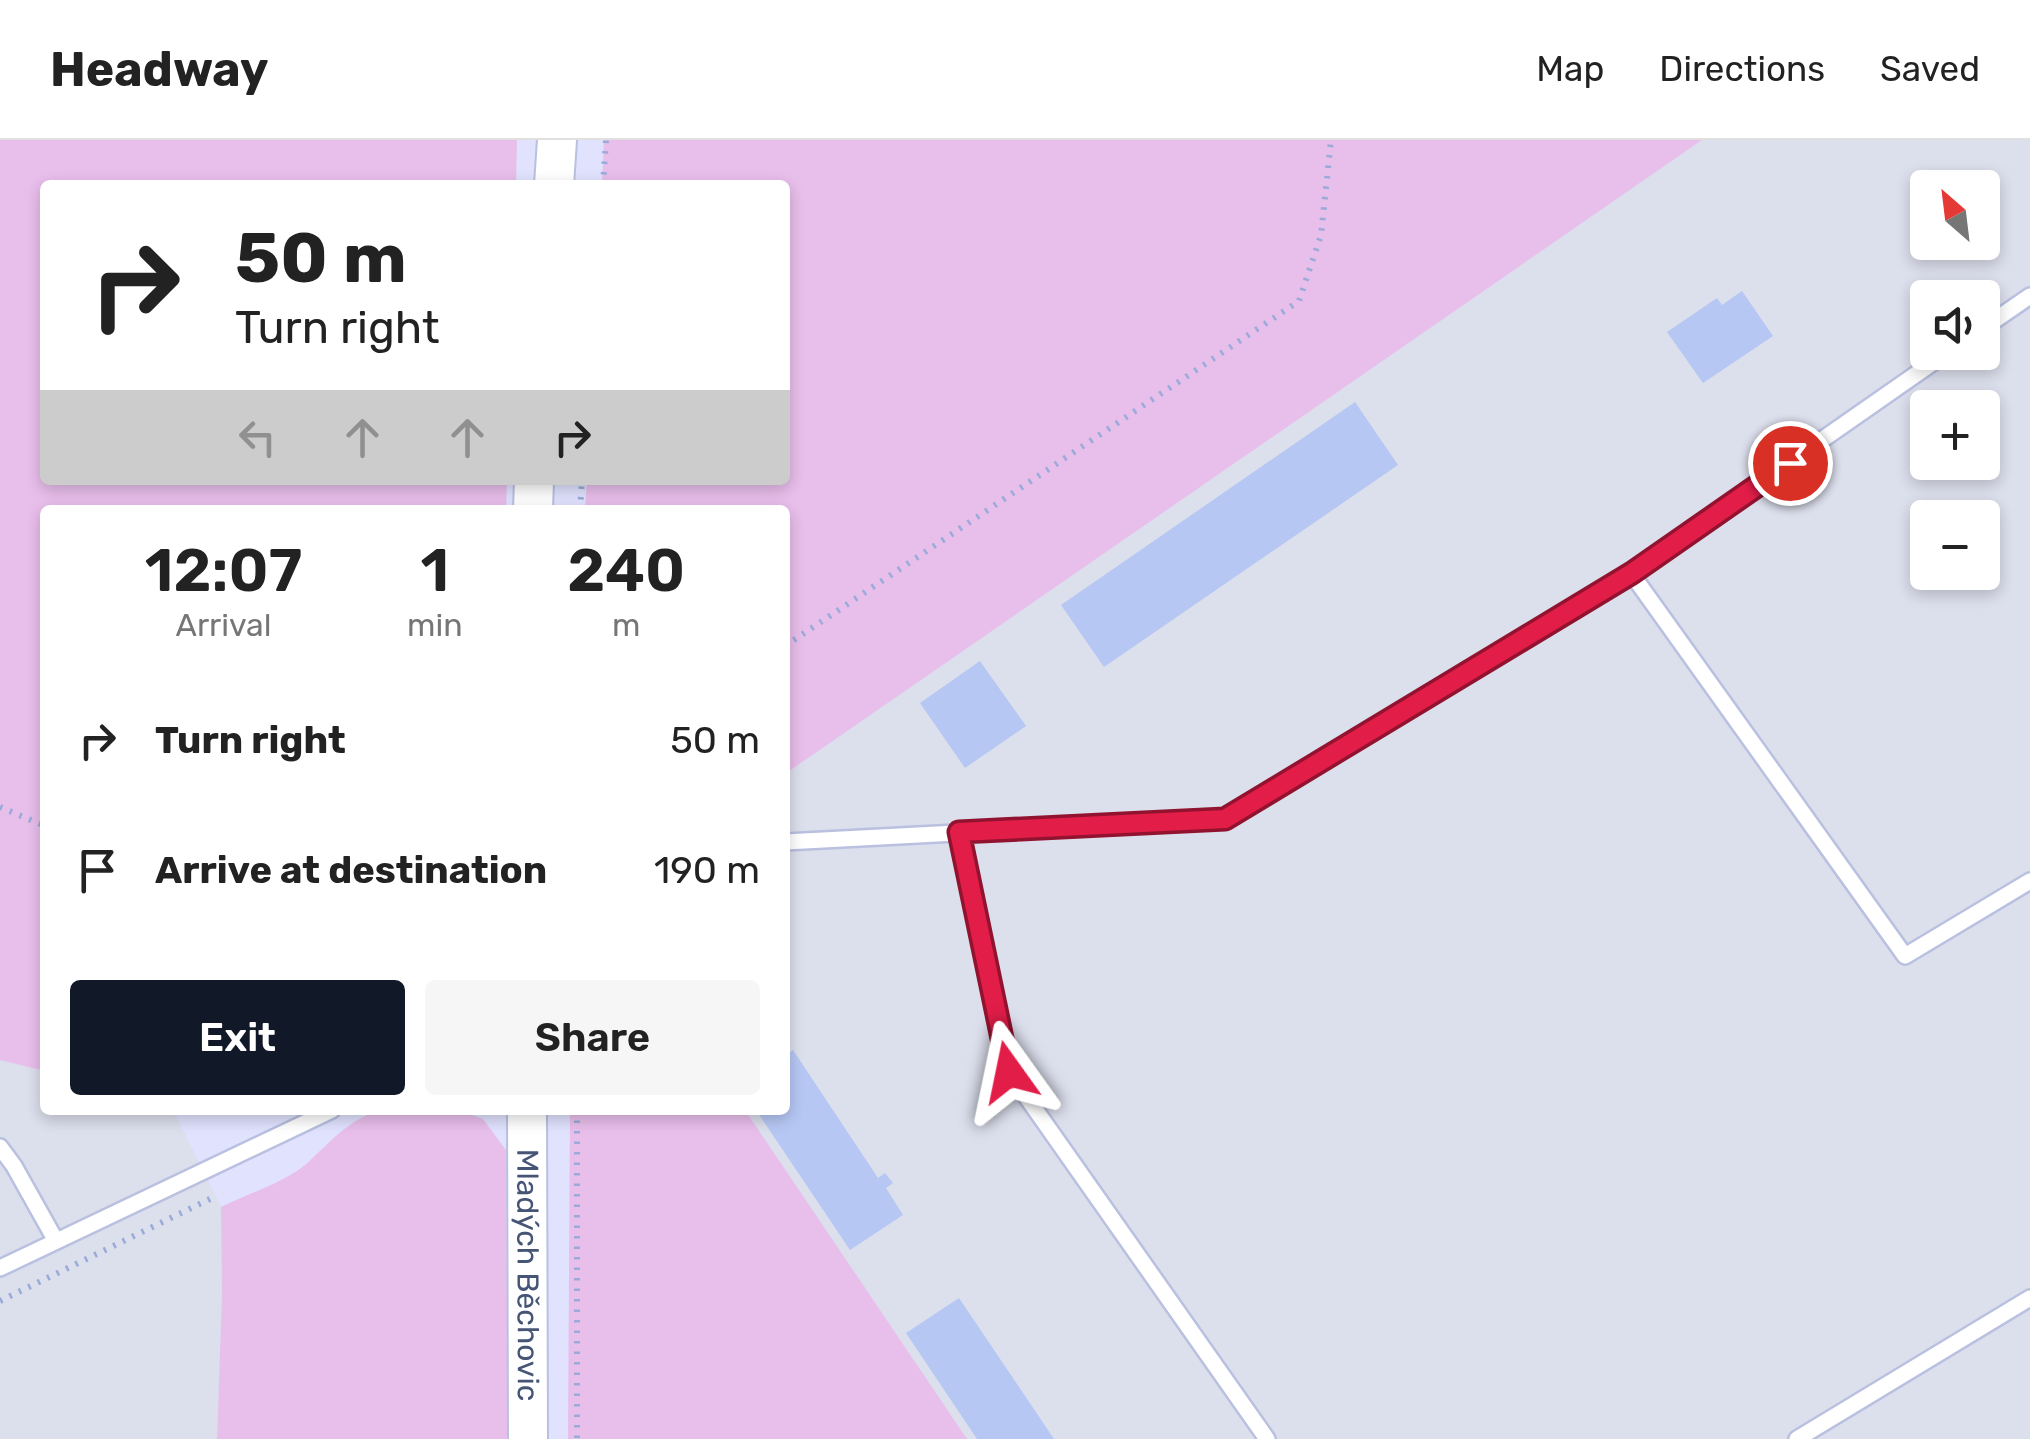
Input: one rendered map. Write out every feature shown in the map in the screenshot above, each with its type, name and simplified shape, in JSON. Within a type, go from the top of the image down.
[{"type":"street","points":[[554,180],[557,140]]},
{"type":"street","name":"Mladých Běchovic","points":[[524,1115],[528,1439]]},
{"type":"lane","points":[[2000,317],[2030,296]]},
{"type":"lane","points":[[790,842],[1225,819],[1632,573],[1922,370]]},
{"type":"lane","points":[[1632,573],[1906,956],[2030,881]]},
{"type":"lane","points":[[959,832],[1009,1072],[1266,1439]]},
{"type":"lane","points":[[0,1268],[321,1115]]},
{"type":"lane","points":[[0,1147],[56,1241]]},
{"type":"lane","points":[[1796,1439],[2030,1298]]},
{"type":"path","points":[[603,180],[606,140]]},
{"type":"path","points":[[790,643],[1300,300],[1320,235],[1331,140]]},
{"type":"path","points":[[0,807],[40,824]]},
{"type":"path","points":[[577,1115],[577,1439]]},
{"type":"shaded area","points":[[0,140],[517,140],[516,180],[40,180],[40,485],[507,485],[506,505],[40,505],[40,1070],[0,1060]]},
{"type":"shaded area","points":[[604,140],[1702,140],[790,771],[790,505],[585,505],[587,485],[790,485],[790,180],[602,180]]},
{"type":"shaded area","points":[[1702,140],[2030,140],[2030,1439],[967,1439],[748,1115],[790,1115],[790,771]]},
{"type":"shaded area","points":[[0,1060],[40,1070],[40,1115],[176,1116],[221,1207],[222,1294],[217,1439],[0,1439]]},
{"type":"shaded area","points":[[367,1115],[472,1115],[483,1119],[506,1150],[508,1439],[217,1439],[221,1207],[297,1171],[347,1127]]},
{"type":"shaded area","points":[[570,1115],[748,1115],[967,1439],[568,1439]]},
{"type":"building","points":[[1742,291],[1773,336],[1703,383],[1667,332],[1717,298],[1722,305]]},
{"type":"building","points":[[1355,402],[1398,465],[1104,667],[1061,605]]},
{"type":"building","points":[[980,661],[1026,726],[965,768],[920,703]]},
{"type":"building","points":[[793,1050],[878,1178],[885,1173],[893,1183],[886,1188],[903,1215],[850,1250],[759,1115],[790,1115]]},
{"type":"building","points":[[959,1298],[1054,1439],[977,1439],[906,1333]]},
{"type":"route","points":[[1009,1072],[959,832],[1225,819],[1632,573],[1790,463]]}]
